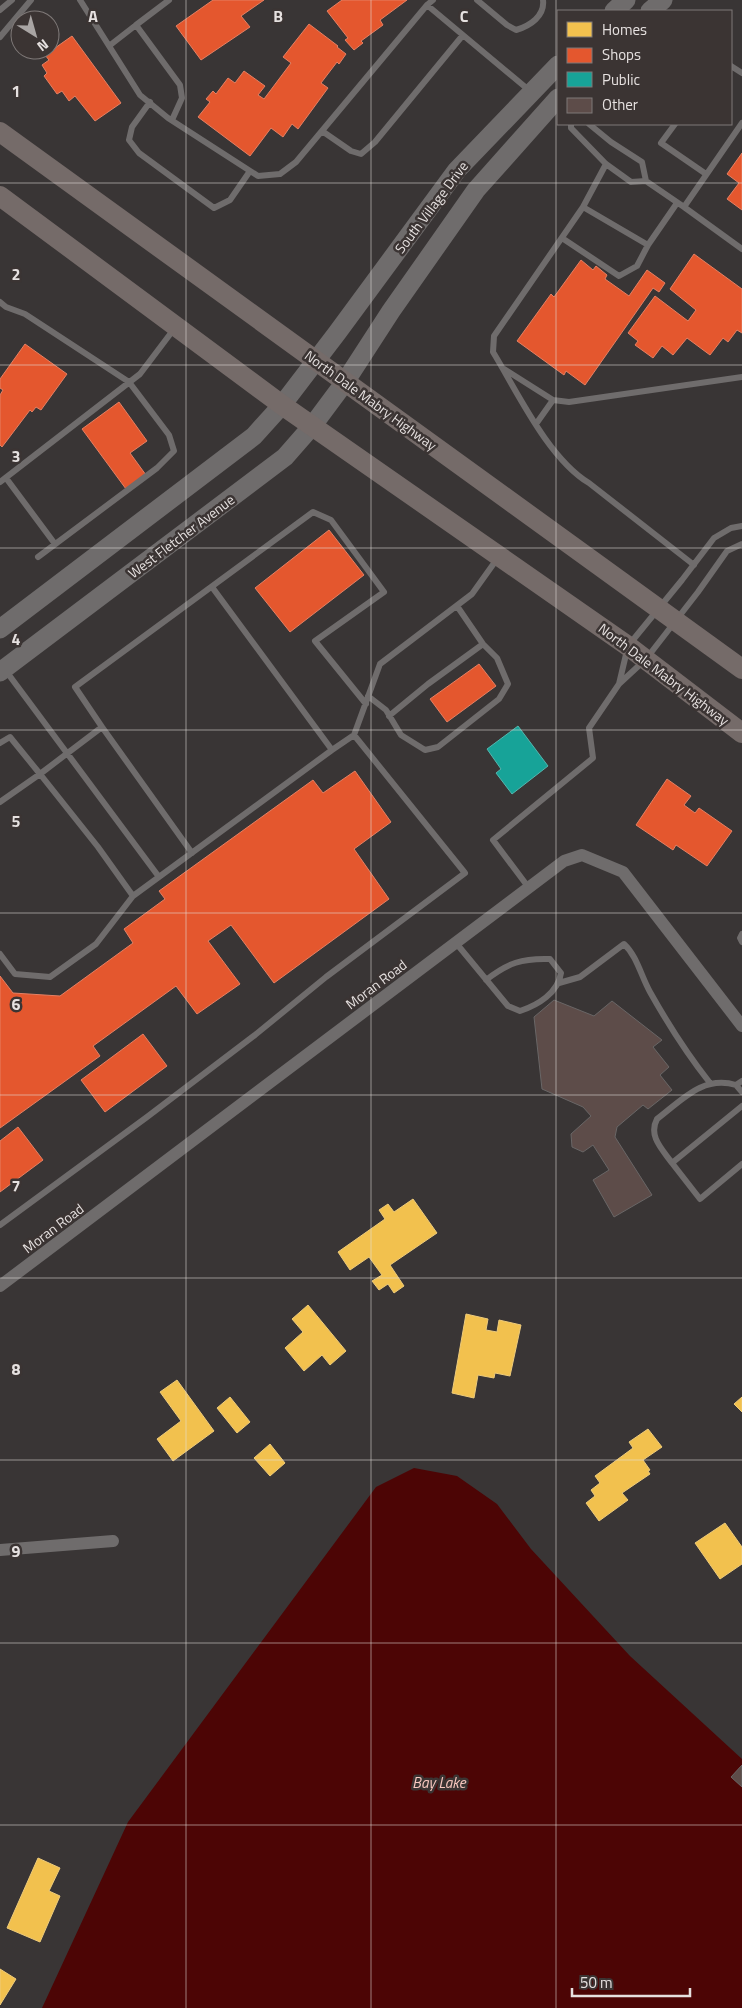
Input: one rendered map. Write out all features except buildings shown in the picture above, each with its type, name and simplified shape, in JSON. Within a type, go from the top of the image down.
[{"type":"main road","points":[[615,10],[626,0]]},
{"type":"main road","points":[[651,10],[663,0]]},
{"type":"main road","name":"South Village Drive","points":[[345,382],[391,311],[476,190],[549,94],[557,68]]},
{"type":"main road","name":"South Village Drive","points":[[316,359],[337,334],[457,170],[549,94]]},
{"type":"main road","name":"North Dale Mabry Highway","points":[[0,132],[742,669]]},
{"type":"main road","name":"North Dale Mabry Highway","points":[[0,196],[282,406],[628,646],[742,732]]},
{"type":"main road","points":[[0,629],[254,436],[282,406],[316,359]]},
{"type":"main road","name":"West Fletcher Avenue","points":[[2,670],[285,457],[313,426],[345,382]]},
{"type":"street","name":"Moran Road","points":[[0,1286],[564,862],[582,855],[623,872],[742,1026]]},
{"type":"street","points":[[0,1550],[113,1541]]},
{"type":"lane","points":[[0,10],[12,0]]},
{"type":"lane","points":[[0,37],[31,0]]},
{"type":"lane","points":[[90,0],[82,3],[140,94],[172,120],[258,176],[280,174],[296,162],[433,0]]},
{"type":"lane","points":[[109,46],[169,0]]},
{"type":"lane","points":[[477,0],[507,25],[516,30],[527,27],[538,18],[544,6],[543,0]]},
{"type":"lane","points":[[427,5],[463,35],[549,94]]},
{"type":"lane","points":[[136,25],[180,85],[182,98],[172,120]]},
{"type":"lane","points":[[322,131],[351,151],[361,154],[375,142],[463,35]]},
{"type":"lane","points":[[150,102],[132,127],[129,140],[139,153],[214,208],[230,200],[250,171]]},
{"type":"lane","points":[[562,238],[619,276],[637,266],[648,245],[706,174],[742,123]]},
{"type":"lane","points":[[571,125],[571,128],[606,164],[631,182],[646,181],[742,249]]},
{"type":"lane","points":[[590,125],[611,142],[642,162],[646,181]]},
{"type":"lane","points":[[674,125],[662,143],[706,174]]},
{"type":"lane","points":[[606,164],[584,207],[494,336],[493,352],[536,424],[556,454],[574,474],[589,483],[694,565]]},
{"type":"lane","points":[[584,207],[648,245]]},
{"type":"lane","points":[[0,302],[6,307],[25,314],[129,382],[169,435],[174,451],[157,468],[38,557]]},
{"type":"lane","points":[[0,311],[6,307]]},
{"type":"lane","points":[[55,544],[3,480],[140,374],[176,327]]},
{"type":"lane","points":[[503,369],[553,400],[569,402],[588,401],[742,376]]},
{"type":"lane","points":[[536,424],[553,400]]},
{"type":"lane","points":[[192,853],[102,728],[75,687],[313,512],[331,520],[384,592],[315,640],[366,704]]},
{"type":"lane","points":[[619,684],[628,646],[714,538],[731,528],[742,526]]},
{"type":"lane","points":[[529,888],[493,840],[593,758],[588,728],[619,684],[646,659],[727,551],[742,544]]},
{"type":"lane","points":[[0,954],[15,974],[50,977],[96,944],[133,896],[354,735],[380,664],[472,594],[499,556]]},
{"type":"lane","points":[[212,587],[332,750]]},
{"type":"lane","points":[[368,696],[386,710],[401,735],[425,750],[446,741],[499,699],[508,684],[497,658],[483,644],[457,606]]},
{"type":"lane","points":[[389,716],[428,684],[483,644]]},
{"type":"lane","points":[[2,670],[159,877]]},
{"type":"lane","points":[[0,802],[102,728]]},
{"type":"lane","points":[[0,1224],[255,1035],[326,977],[464,873],[354,735]]},
{"type":"lane","points":[[0,743],[10,737],[98,847],[133,896]]},
{"type":"lane","points":[[742,934],[740,938],[742,942]]},
{"type":"lane","points":[[456,943],[508,1006],[520,1011],[532,1007],[559,984],[580,976],[624,944],[630,950],[649,991],[681,1046],[710,1083]]},
{"type":"lane","points":[[486,980],[511,965],[530,959],[550,959],[561,973],[559,984]]},
{"type":"lane","points":[[742,1092],[739,1083],[724,1081],[701,1086],[657,1119],[653,1127],[654,1135],[672,1163],[700,1199],[742,1164]]},
{"type":"lane","points":[[672,1163],[742,1106]]},
{"type":"water","name":"Bay Lake","points":[[414,1468],[457,1476],[497,1504],[531,1549],[630,1656],[742,1759],[742,2008],[42,2008],[128,1822],[376,1487]]}]
